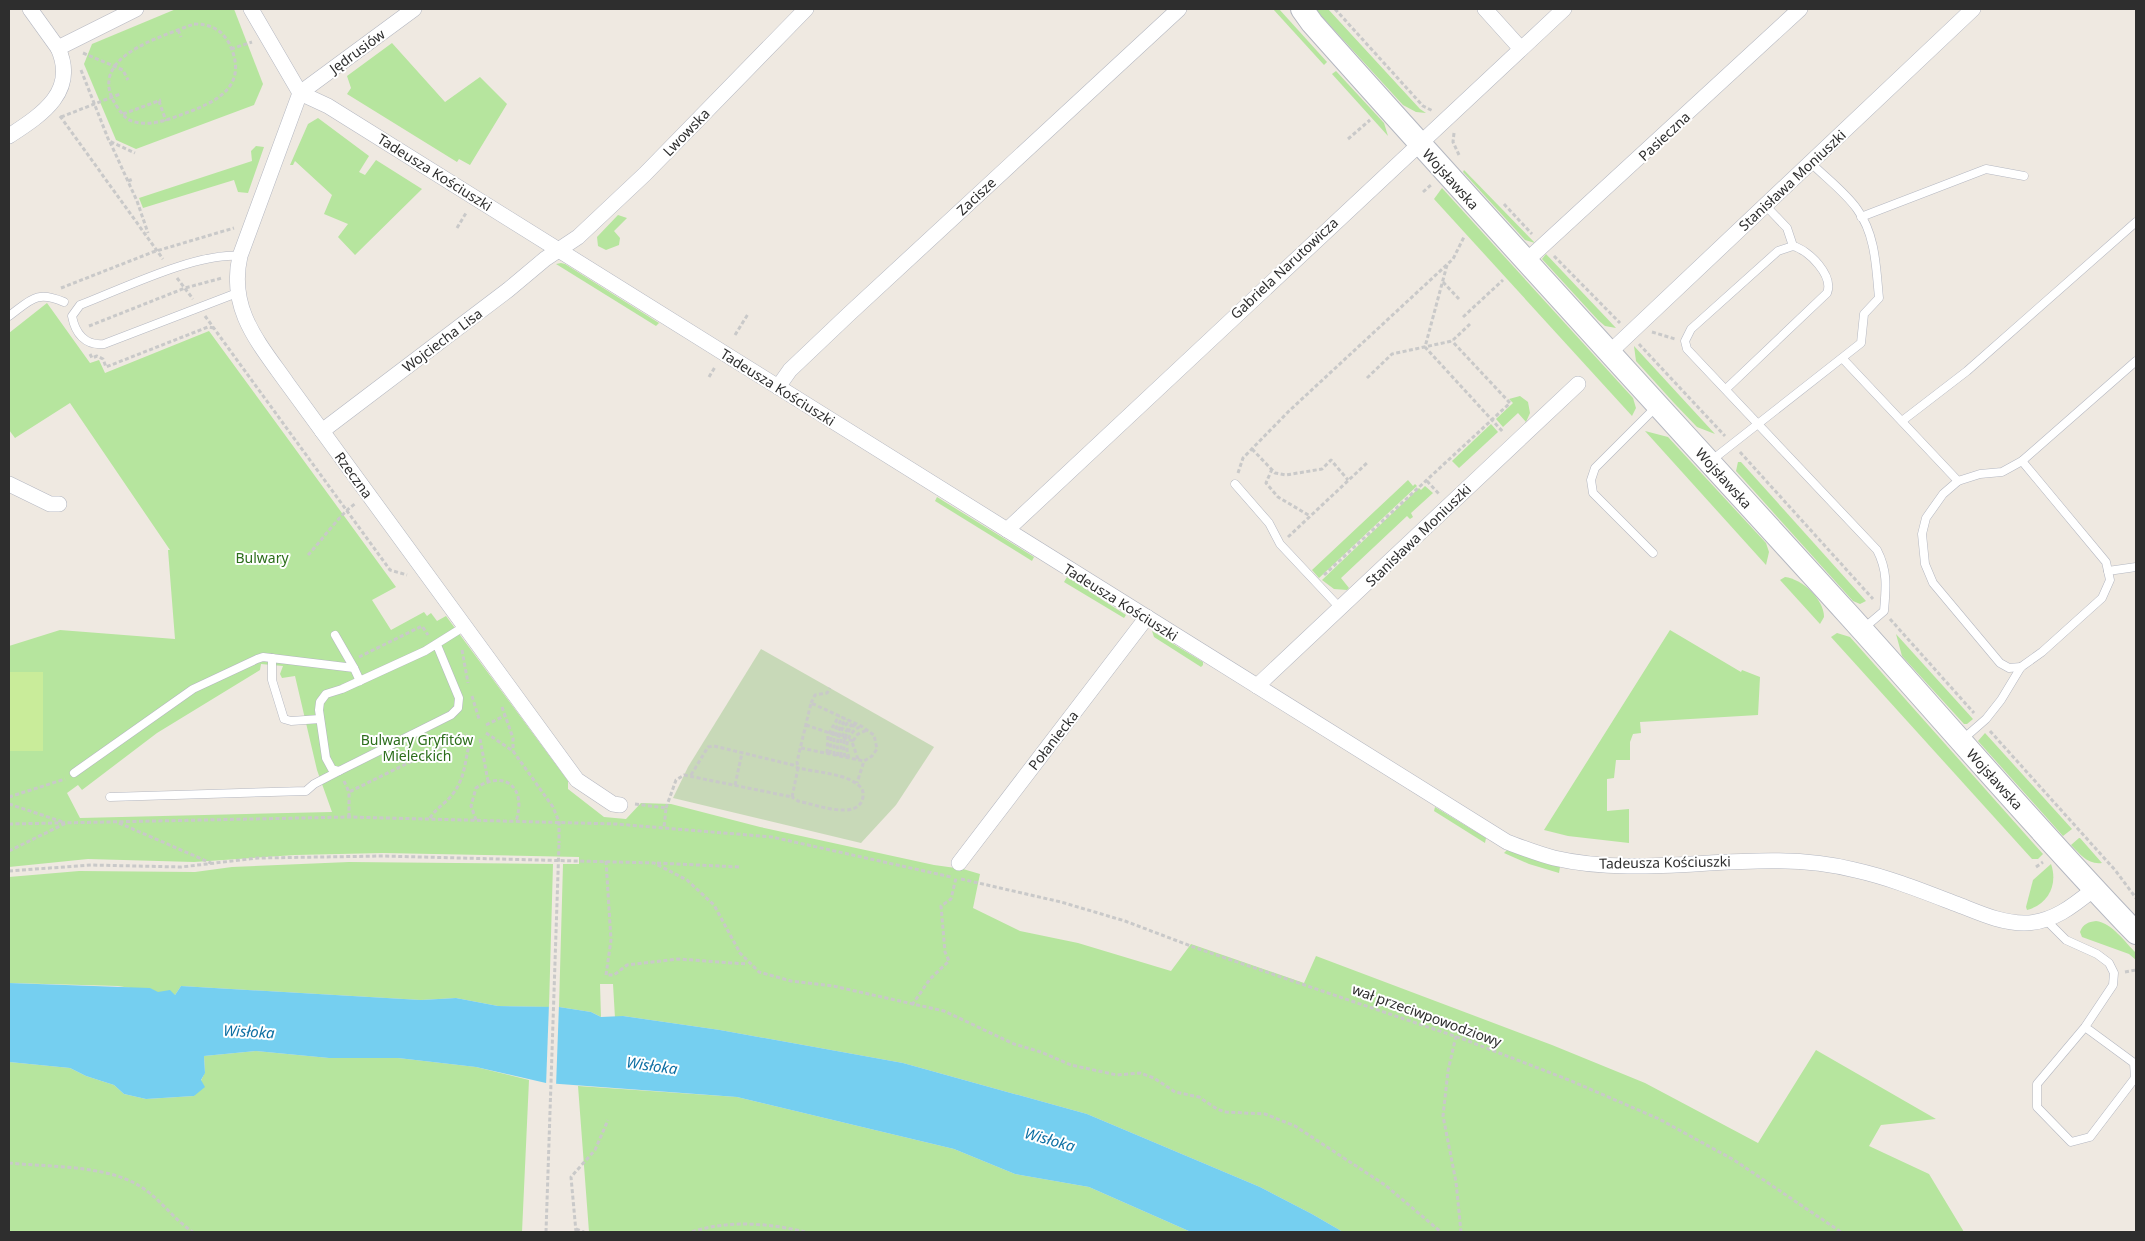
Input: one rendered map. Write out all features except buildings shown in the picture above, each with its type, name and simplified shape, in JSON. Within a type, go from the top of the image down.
[{"type":"street","points":[[9,136],[41,114],[57,94],[64,74],[64,62],[58,48],[30,9]]},
{"type":"street","points":[[58,48],[136,9]]},
{"type":"street","points":[[251,9],[300,93]]},
{"type":"street","name":"Jędrusiów","points":[[300,93],[414,9]]},
{"type":"street","name":"Lwowska","points":[[561,249],[645,174],[806,9]]},
{"type":"street","name":"Zacisze","points":[[778,387],[790,370],[842,320],[1178,9]]},
{"type":"street","name":"Wojsławska","points":[[1293,9],[1307,16],[1419,144],[1710,461],[2094,889],[2136,933]]},
{"type":"street","points":[[1485,9],[1521,49]]},
{"type":"street","name":"Gabriela Narutowicza","points":[[1007,530],[1564,9]]},
{"type":"street","name":"Pasieczna","points":[[1526,261],[1800,9]]},
{"type":"street","name":"Stanisława Moniuszki","points":[[1610,352],[1636,334],[1765,205],[1973,9]]},
{"type":"street","name":"Tadeusza Kościuszki","points":[[300,93],[328,106],[561,249],[778,387],[1507,842],[1555,858],[1614,864],[1742,860],[1819,864],[1854,869],[1893,880],[2008,922],[2046,920],[2069,909],[2094,889]]},
{"type":"street","name":"Rzeczna","points":[[300,93],[240,256],[236,282],[237,293],[246,322],[460,630],[578,780],[613,804],[625,803]]},
{"type":"street","name":"Wojciecha Lisa","points":[[322,431],[508,290],[545,259],[561,249]]},
{"type":"street","name":"Stanisława Moniuszki","points":[[1258,686],[1578,384]]},
{"type":"street","points":[[9,484],[50,504],[58,504]]},
{"type":"street","name":"Połaniecka","points":[[957,870],[1147,617]]},
{"type":"lane","points":[[1710,461],[1860,344],[1864,314],[1878,298],[1874,249],[1862,217],[1857,209],[1811,163]]},
{"type":"lane","points":[[1862,217],[1986,169],[2024,176]]},
{"type":"lane","points":[[1765,205],[1787,228],[1793,246]]},
{"type":"lane","points":[[1902,421],[1967,371],[2136,222]]},
{"type":"lane","points":[[1726,389],[1827,293],[1829,283],[1825,273],[1803,250],[1793,246],[1778,251],[1691,329],[1685,341],[1686,349],[1877,550],[1884,564],[1887,581],[1884,611],[1862,630]]},
{"type":"lane","points":[[237,293],[104,344],[95,345],[85,341],[77,331],[72,316],[80,305],[175,269],[224,255],[240,256]]},
{"type":"lane","points":[[9,316],[37,295],[50,296],[62,301]]},
{"type":"lane","points":[[1843,359],[1958,481]]},
{"type":"lane","points":[[2022,461],[2106,562],[2110,580],[2102,598],[2042,652],[2021,666],[2009,668],[2000,663],[1933,583],[1926,564],[1922,534],[1926,518],[1943,494],[1958,481],[1980,474],[2002,472],[2022,461],[2135,363]]},
{"type":"lane","points":[[1653,554],[1593,492],[1591,480],[1595,468],[1658,405]]},
{"type":"lane","points":[[1235,484],[1269,523],[1280,544],[1341,609]]},
{"type":"lane","points":[[2108,571],[2136,566]]},
{"type":"lane","points":[[339,771],[332,769],[326,758],[320,719],[320,702],[326,694],[360,681],[436,645],[460,630]]},
{"type":"lane","points":[[335,635],[360,681]]},
{"type":"lane","points":[[110,797],[306,791],[314,784],[451,715],[458,708],[459,698],[436,645]]},
{"type":"lane","points":[[74,774],[193,689],[258,659],[272,658],[354,668]]},
{"type":"lane","points":[[272,658],[272,680],[284,719],[290,721],[320,719]]},
{"type":"lane","points":[[1961,741],[1982,722],[2001,700],[2021,666]]},
{"type":"lane","points":[[2046,920],[2066,940],[2103,958],[2109,963],[2114,973],[2113,985],[2085,1026],[2038,1084],[2036,1107],[2072,1142],[2090,1137],[2135,1078],[2134,1063],[2085,1026]]},
{"type":"path","points":[[1336,9],[1423,106],[1436,112]]},
{"type":"path","points":[[194,24],[214,27],[225,37],[231,49],[235,68],[232,84],[210,104],[166,120],[133,122],[122,114],[112,97],[109,84],[114,66],[137,46],[194,24]]},
{"type":"path","points":[[178,30],[181,37]]},
{"type":"path","points":[[231,49],[250,42]]},
{"type":"path","points":[[88,55],[123,70],[128,80]]},
{"type":"path","points":[[79,64],[93,104],[128,181],[149,237]]},
{"type":"path","points":[[120,94],[61,117],[167,264]]},
{"type":"path","points":[[122,114],[160,101],[166,120]]},
{"type":"path","points":[[1348,139],[1370,120]]},
{"type":"path","points":[[1452,130],[1454,131],[1453,142],[1460,158]]},
{"type":"path","points":[[109,141],[134,153]]},
{"type":"path","points":[[128,181],[133,178]]},
{"type":"path","points":[[1498,198],[1544,246],[1636,334],[1637,341],[1884,611],[2115,870],[2136,898]]},
{"type":"path","points":[[457,228],[466,213]]},
{"type":"path","points":[[62,301],[58,289],[146,255],[214,232],[237,228]]},
{"type":"path","points":[[1235,484],[1243,458],[1301,400],[1453,259],[1464,237]]},
{"type":"path","points":[[1425,347],[1447,264]]},
{"type":"path","points":[[77,331],[185,288],[225,277]]},
{"type":"path","points":[[1463,317],[1503,280]]},
{"type":"path","points":[[1442,281],[1459,299]]},
{"type":"path","points":[[203,314],[390,570],[414,579]]},
{"type":"path","points":[[735,335],[748,314]]},
{"type":"path","points":[[1366,378],[1392,354],[1452,341],[1470,324]]},
{"type":"path","points":[[85,341],[92,358],[97,356],[103,359],[106,367],[208,327],[214,328]]},
{"type":"path","points":[[1648,330],[1685,341]]},
{"type":"path","points":[[1316,582],[1510,403],[1452,341]]},
{"type":"path","points":[[1425,347],[1501,430]]},
{"type":"path","points":[[709,377],[715,367]]},
{"type":"path","points":[[1252,449],[1275,473],[1286,475],[1322,469],[1331,460],[1348,480]]},
{"type":"path","points":[[1280,544],[1368,462]]},
{"type":"path","points":[[1272,469],[1266,483],[1278,497],[1310,516]]},
{"type":"path","points":[[1427,481],[1444,499]]},
{"type":"path","points":[[308,555],[346,510]]},
{"type":"path","points":[[354,668],[358,657],[422,626],[429,637],[447,626],[460,630],[464,667],[479,719]]},
{"type":"path","points":[[792,798],[811,703],[814,695],[826,693],[830,688]]},
{"type":"path","points":[[811,703],[861,726],[868,730],[876,740],[877,748],[872,756],[864,761],[857,783]]},
{"type":"path","points":[[486,724],[506,715],[513,738],[513,752]]},
{"type":"path","points":[[838,736],[848,730],[848,720]]},
{"type":"path","points":[[838,756],[838,736],[848,720]]},
{"type":"path","points":[[838,756],[838,736],[848,720]]},
{"type":"path","points":[[806,724],[853,741]]},
{"type":"path","points":[[838,736],[861,726]]},
{"type":"path","points":[[858,760],[852,748],[853,741],[858,734],[868,730]]},
{"type":"path","points":[[486,733],[513,752],[553,807],[559,822],[546,1232]]},
{"type":"path","points":[[349,817],[348,792],[467,734]]},
{"type":"path","points":[[838,736],[846,749],[838,756]]},
{"type":"path","points":[[838,736],[838,756]]},
{"type":"path","points":[[430,819],[436,809],[452,796],[463,777],[471,739]]},
{"type":"path","points":[[480,739],[488,781]]},
{"type":"path","points":[[664,828],[666,808],[676,780],[684,775],[845,811],[852,810],[862,803],[864,793],[857,783],[850,780],[711,746],[706,750],[691,776]]},
{"type":"path","points":[[801,748],[864,761]]},
{"type":"path","points":[[735,785],[742,753]]},
{"type":"path","points":[[9,797],[63,780],[74,774]]},
{"type":"path","points":[[9,824],[349,817],[516,821],[520,804],[515,789],[500,780],[488,781],[476,788],[472,796],[472,806],[476,820]]},
{"type":"path","points":[[625,803],[666,808]]},
{"type":"path","points":[[9,804],[67,823]]},
{"type":"path","name":"wał przeciwpowodziowy","points":[[516,821],[616,824],[772,837],[957,870],[978,882],[1008,892],[1061,902],[1125,921],[1196,948],[1456,1036],[1660,1119],[1734,1160],[1841,1232]]},
{"type":"path","points":[[116,822],[212,864]]},
{"type":"path","points":[[9,851],[67,823]]},
{"type":"path","points":[[9,871],[91,864],[181,867],[258,858],[383,856],[606,861],[739,868]]},
{"type":"path","points":[[606,861],[611,940],[606,975],[614,975],[627,965],[678,959],[748,964]]},
{"type":"path","points":[[654,863],[687,880],[714,905],[740,953],[748,964],[759,972],[790,981],[833,986],[944,1011],[1014,1044],[1041,1052],[1071,1066],[1117,1075],[1140,1073],[1176,1092],[1199,1097],[1217,1109],[1226,1112],[1265,1114],[1295,1126],[1384,1185],[1441,1232]]},
{"type":"path","points":[[912,1005],[930,979],[949,961],[945,952],[941,906],[951,899],[957,870]]},
{"type":"path","points":[[1456,1036],[1448,1071],[1443,1116],[1456,1182],[1461,1232]]},
{"type":"path","points":[[584,1232],[576,1231],[571,1177],[595,1150],[608,1120]]},
{"type":"path","points":[[9,1163],[100,1172],[116,1176],[137,1184],[147,1191],[194,1232]]},
{"type":"path","points":[[692,1232],[712,1225],[761,1225],[805,1232]]},
{"type":"green space","points":[[176,9],[234,9],[263,84],[254,105],[136,149],[116,140],[84,64],[92,44]]},
{"type":"green space","points":[[1273,9],[1279,9],[1327,62],[1324,65]]},
{"type":"green space","points":[[1315,9],[1328,9],[1420,109],[1426,113],[1416,112],[1403,105]]},
{"type":"green space","points":[[392,43],[445,102],[480,77],[507,104],[470,165],[459,159],[457,162],[347,94],[351,88],[347,76]]},
{"type":"green space","points":[[1336,71],[1384,123],[1388,136],[1332,74]]},
{"type":"green space","points":[[318,118],[369,156],[359,172],[365,175],[376,160],[422,189],[355,255],[338,237],[348,224],[324,214],[332,195],[295,161],[293,165],[290,165],[308,124]]},
{"type":"green space","points":[[256,146],[264,147],[248,193],[238,192],[234,180],[143,208],[139,198],[252,161],[251,151]]},
{"type":"green space","points":[[1464,170],[1535,243],[1525,240],[1463,172]]},
{"type":"green space","points":[[1442,188],[1633,398],[1636,408],[1632,416],[1434,199]]},
{"type":"green space","points":[[618,215],[627,218],[614,231],[620,238],[619,245],[606,250],[598,246],[597,237]]},
{"type":"green space","points":[[1546,254],[1616,328],[1605,326],[1598,320],[1542,259]]},
{"type":"green space","points":[[561,263],[659,323],[656,326],[556,264]]},
{"type":"green space","points":[[47,303],[90,363],[99,360],[105,373],[209,331],[396,587],[372,600],[391,630],[424,612],[427,616],[431,613],[437,621],[446,616],[568,781],[568,789],[604,817],[626,819],[641,803],[671,804],[760,827],[934,865],[963,869],[980,874],[973,908],[1020,931],[1078,943],[1171,971],[1191,944],[1304,983],[1316,956],[1552,1045],[1645,1083],[1758,1143],[1816,1050],[1936,1119],[1881,1125],[1869,1146],[1929,1174],[1964,1232],[1343,1232],[1260,1187],[1087,1114],[903,1063],[720,1030],[623,1016],[615,1018],[613,984],[600,984],[601,1017],[591,1012],[559,1007],[563,864],[579,864],[579,857],[383,853],[295,855],[194,862],[88,859],[9,867],[9,646],[60,630],[175,639],[168,550],[170,550],[70,403],[15,438],[9,430],[9,333]],"holes":[[[261,664],[283,666],[280,674],[282,678],[295,676],[317,770],[332,812],[80,818],[67,793],[78,785],[82,790],[157,733],[260,670]]]},
{"type":"green space","points":[[1634,346],[1715,434],[1697,427],[1674,403],[1636,361]]},
{"type":"green space","points":[[1520,396],[1528,402],[1530,413],[1526,422],[1518,413],[1503,427],[1496,419],[1513,403],[1509,399]]},
{"type":"green space","points":[[1491,424],[1498,432],[1459,468],[1452,461]]},
{"type":"green space","points":[[1645,431],[1668,437],[1766,543],[1769,552],[1766,565]]},
{"type":"green space","points":[[1738,462],[1741,462],[1866,601],[1860,604],[1853,601],[1736,471]]},
{"type":"green space","points":[[1408,480],[1413,486],[1415,484],[1417,486],[1319,578],[1312,570]]},
{"type":"green space","points":[[1425,486],[1433,493],[1411,513],[1413,517],[1410,519],[1407,516],[1341,578],[1349,588],[1347,590],[1334,589],[1322,580],[1419,488],[1421,490]]},
{"type":"green space","points":[[937,497],[1034,557],[1032,561],[935,501]]},
{"type":"green space","points":[[1067,577],[1126,615],[1124,618],[1064,582]]},
{"type":"green space","points":[[1785,577],[1805,586],[1816,597],[1823,610],[1824,617],[1820,624],[1780,580]]},
{"type":"green space","points":[[1670,630],[1741,672],[1742,670],[1760,677],[1758,715],[1640,722],[1641,733],[1633,734],[1630,742],[1630,760],[1616,760],[1614,778],[1607,779],[1607,811],[1629,809],[1629,843],[1568,836],[1544,830]]},
{"type":"green space","points":[[1152,631],[1203,662],[1203,665],[1201,667],[1154,637]]},
{"type":"green space","points":[[1837,633],[1850,637],[2043,854],[2038,859],[2032,859],[1831,637]]},
{"type":"green space","points":[[1896,634],[1973,719],[1964,724],[1902,656]]},
{"type":"green space","points":[[761,649],[934,747],[896,805],[861,843],[673,798],[688,767]]},
{"type":"green space","points":[[9,672],[43,672],[43,751],[9,751]]},
{"type":"green space","points":[[1985,733],[2072,829],[2063,836],[1978,741]]},
{"type":"green space","points":[[1435,807],[1486,838],[1485,843],[1434,811]]},
{"type":"green space","points":[[2079,838],[2102,863],[2088,861],[2071,845]]},
{"type":"green space","points":[[1507,850],[1560,867],[1559,873],[1529,864],[1504,853]]},
{"type":"green space","points":[[349,862],[553,864],[549,1007],[498,1006],[456,998],[421,1000],[181,986],[175,995],[118,986],[9,983],[9,877],[79,871],[195,872],[232,867]]},
{"type":"green space","points":[[2051,864],[2053,879],[2050,892],[2041,903],[2027,910],[2026,907],[2033,880]]},
{"type":"green space","points":[[2096,921],[2102,922],[2118,934],[2136,953],[2136,960],[2129,954],[2082,937],[2080,932],[2084,925]]},
{"type":"green space","points":[[256,1051],[329,1058],[398,1058],[476,1067],[529,1080],[522,1232],[9,1232],[9,1062],[70,1068],[86,1076],[114,1085],[124,1094],[146,1099],[194,1096],[205,1072],[204,1056]]},
{"type":"green space","points":[[578,1086],[737,1097],[954,1149],[1015,1174],[1089,1187],[1191,1232],[589,1232]]},
{"type":"water","name":"Wisłoka","points":[[9,983],[150,988],[158,992],[170,990],[175,995],[181,986],[421,1000],[456,998],[498,1006],[559,1007],[591,1012],[601,1017],[623,1016],[720,1030],[903,1063],[1087,1114],[1260,1187],[1343,1232],[1191,1232],[1089,1187],[1015,1174],[954,1149],[737,1097],[546,1083],[476,1067],[398,1058],[329,1058],[256,1051],[204,1056],[205,1073],[201,1080],[205,1087],[194,1096],[146,1099],[124,1094],[114,1085],[86,1076],[70,1068],[9,1062]]},
{"type":"pier","points":[[549,1004],[559,1004],[556,1087],[546,1086]]},
{"type":"park label","name":"Bulwary","points":[[262,557]]},
{"type":"park label","name":"Bulwary Gryfitów Mieleckich","points":[[417,748]]}]
